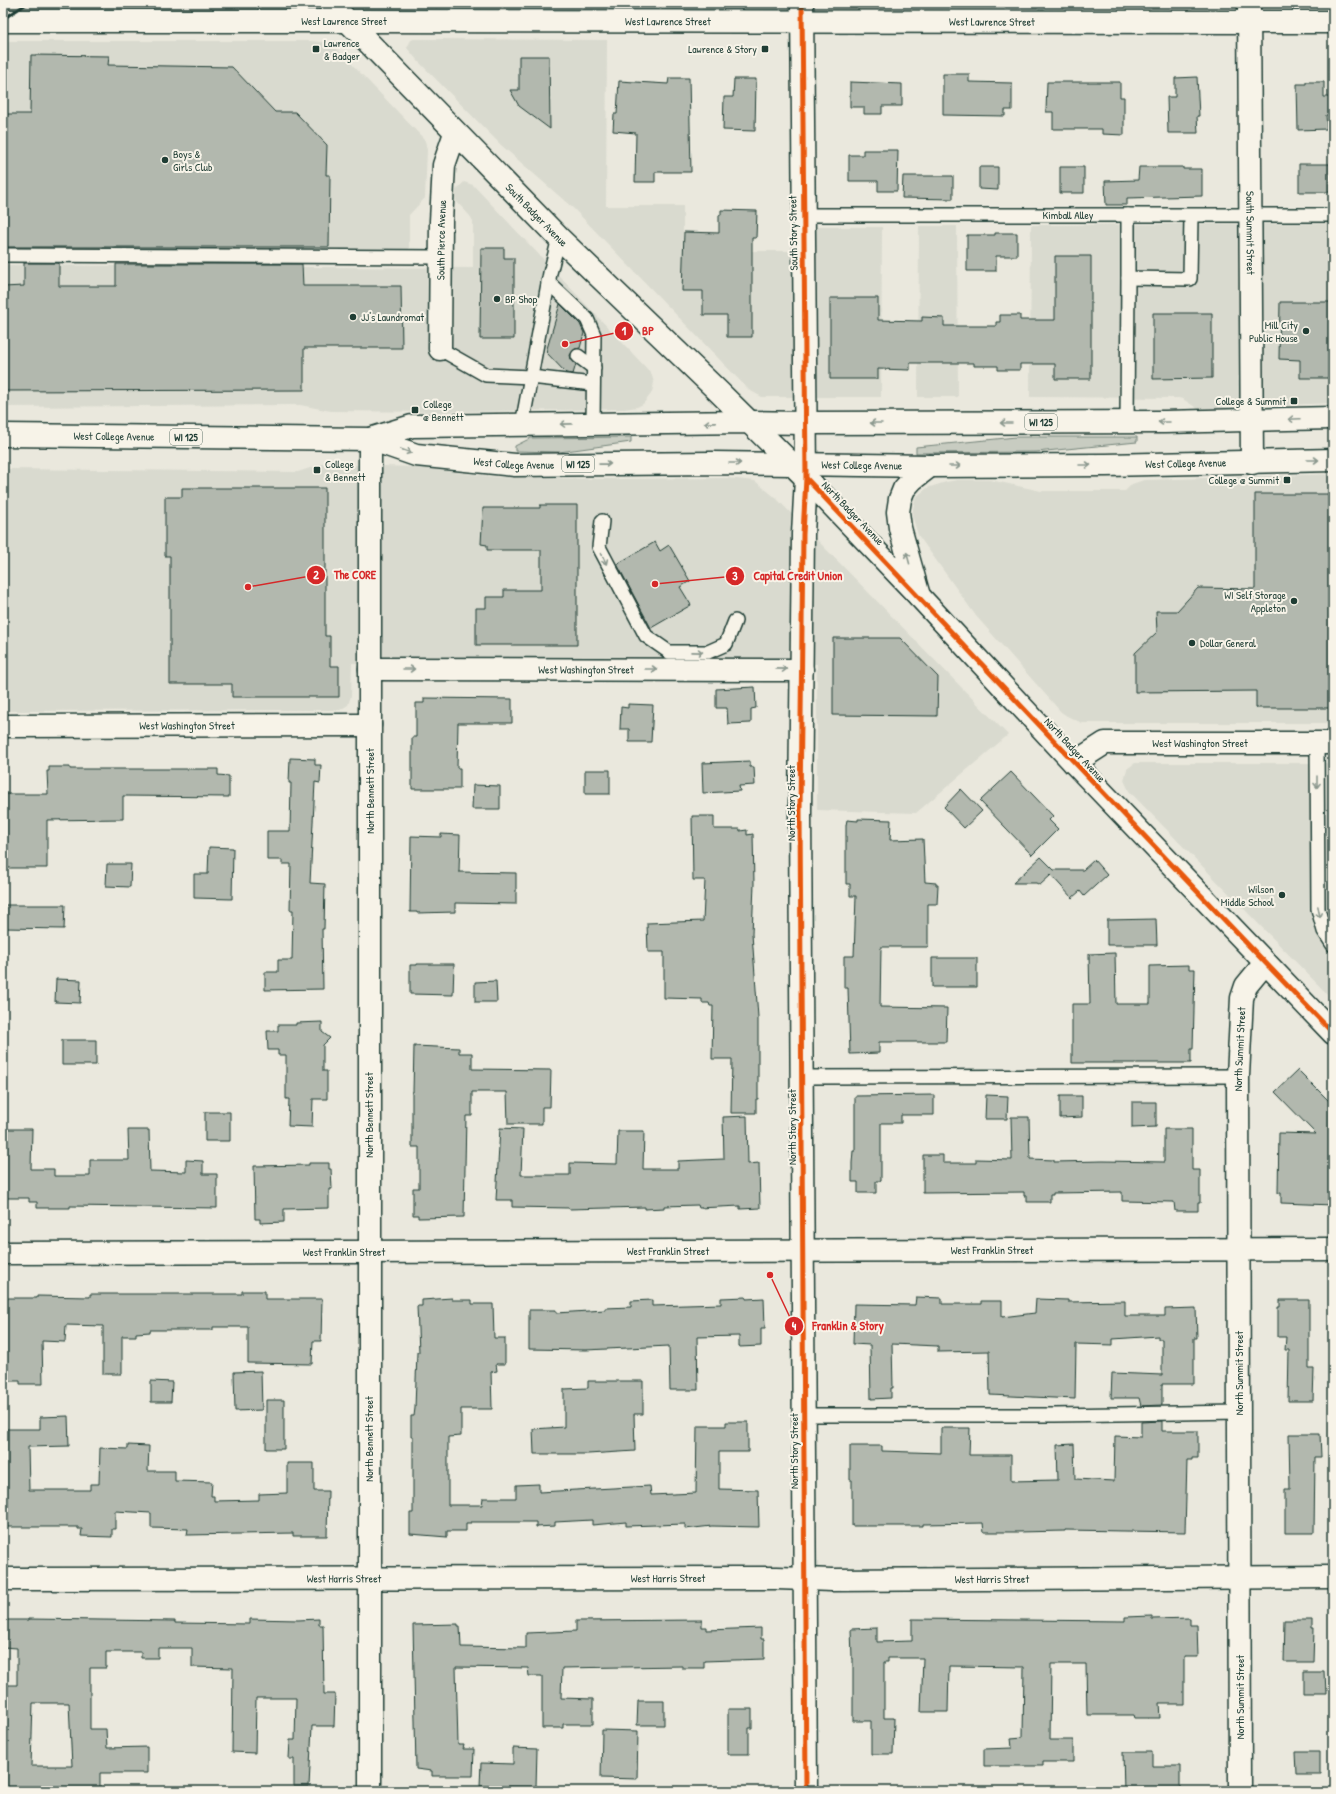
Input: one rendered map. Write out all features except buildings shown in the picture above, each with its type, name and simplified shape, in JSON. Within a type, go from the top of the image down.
[{"type":"street","name":"South Badger Avenue","points":[[330,3],[559,238],[749,422],[800,468]]},
{"type":"street","name":"West Lawrence Street","points":[[3,21],[348,21],[444,12],[802,12],[1249,13],[1333,22]]},
{"type":"street","name":"South Story Street","points":[[800,468],[804,423],[802,12]]},
{"type":"street","name":"South Summit Street","points":[[1249,13],[1249,215],[1252,463]]},
{"type":"street","name":"South Pierce Avenue","points":[[440,349],[444,166],[455,132]]},
{"type":"street","name":"West College Avenue","points":[[3,435],[370,438],[412,426],[749,422],[1251,421],[1333,418]]},
{"type":"street","name":"West College Avenue","points":[[370,438],[416,455],[515,465],[800,468],[853,466],[1252,463],[1333,460]]},
{"type":"street","name":"North Bennett Street","points":[[370,438],[368,1578],[370,1791]]},
{"type":"street","points":[[919,596],[900,528],[898,512],[900,499],[904,489],[912,479],[930,466]]},
{"type":"street","name":"North Badger Avenue","points":[[800,468],[1074,763],[1333,1032]]},
{"type":"street","name":"North Story Street","points":[[800,468],[803,534],[800,812],[806,1791]]},
{"type":"street","name":"West Washington Street","points":[[370,669],[802,670]]},
{"type":"street","name":"West Washington Street","points":[[3,726],[370,724]]},
{"type":"street","name":"West Washington Street","points":[[1074,763],[1105,743],[1325,743]]},
{"type":"street","name":"North Summit Street","points":[[1240,1791],[1238,1076],[1242,998],[1246,986],[1265,963]]},
{"type":"street","name":"West Franklin Street","points":[[3,1253],[1333,1249]]},
{"type":"street","name":"West Harris Street","points":[[3,1579],[805,1579],[1333,1577]]},
{"type":"lane","name":"Kimball Alley","points":[[803,215],[1333,215]]},
{"type":"lane","points":[[1127,422],[1128,215]]},
{"type":"lane","points":[[1128,278],[1190,279],[1191,216]]},
{"type":"lane","points":[[522,425],[548,282],[559,238]]},
{"type":"lane","points":[[3,256],[441,257]]},
{"type":"lane","points":[[548,282],[587,319],[594,335],[593,423]]},
{"type":"lane","points":[[540,327],[551,335]]},
{"type":"lane","points":[[440,349],[486,374],[531,377],[593,384]]},
{"type":"lane","points":[[578,356],[594,368]]},
{"type":"lane","points":[[602,521],[599,547],[646,636],[669,652],[708,652],[726,644],[735,621]]},
{"type":"lane","points":[[1325,743],[1318,909],[1324,931],[1333,945]]},
{"type":"lane","points":[[802,1077],[1238,1076]]},
{"type":"lane","points":[[804,1415],[1055,1415],[1240,1412]]},
{"type":"shaded area","points":[[411,40],[607,40],[606,206],[683,206],[683,251],[815,251],[816,227],[882,227],[881,397],[762,397],[749,390],[574,209],[501,145],[418,61],[407,48]]},
{"type":"shaded area","name":"Boys & Girls Club","points":[[3,41],[311,41],[329,43],[344,56],[425,140],[427,150],[425,198],[409,215],[409,249],[3,249]]},
{"type":"shaded area","points":[[464,182],[473,185],[651,373],[654,382],[653,388],[651,394],[643,404],[637,407],[624,409],[440,412],[331,411],[300,405],[3,407],[3,265],[473,268],[473,221],[456,201],[455,195],[456,190]]},
{"type":"shaded area","points":[[1333,223],[1333,403],[1198,409],[1183,399],[1178,398],[1030,397],[1031,225]]},
{"type":"shaded area","points":[[919,226],[957,226],[958,397],[918,397]]},
{"type":"shaded area","points":[[631,437],[631,442],[559,452],[515,451],[515,446],[531,438]]},
{"type":"shaded area","points":[[1016,437],[1137,437],[1137,442],[1036,452],[916,453],[916,447]]},
{"type":"shaded area","points":[[322,464],[413,467],[496,477],[609,479],[727,478],[755,481],[776,498],[1008,735],[916,813],[817,810],[817,664],[352,663],[351,696],[348,705],[340,710],[3,711],[3,469],[298,472]]},
{"type":"shaded area","points":[[1333,474],[1333,723],[1082,723],[1067,716],[1061,712],[976,616],[918,535],[912,515],[915,498],[927,488],[957,480],[990,480],[1041,491],[1125,491],[1132,484],[1144,480]]},
{"type":"shaded area","name":"Wilson Middle School","points":[[1135,763],[1333,763],[1333,1000],[1129,791],[1124,780],[1127,769]]},
{"type":"railway","points":[[3,19],[28,3]]},
{"type":"cycle path","points":[[802,3],[806,478],[803,534],[800,811],[806,1791]]},
{"type":"cycle path","points":[[806,478],[1333,1033]]},
{"type":"place","name":"Lawrence & Badger","points":[[316,49]]},
{"type":"place","name":"Lawrence & Story","points":[[765,49]]},
{"type":"place","name":"Boys & Girls Club","points":[[165,160]]},
{"type":"place","name":"BP Shop","points":[[497,299]]},
{"type":"place","name":"JJ's Laundromat","points":[[353,317]]},
{"type":"place","name":"Mill City Public House","points":[[1306,331]]},
{"type":"place","name":"BP","points":[[565,344]]},
{"type":"place","name":"College & Summit","points":[[1294,401]]},
{"type":"place","name":"College @ Bennett","points":[[415,410]]},
{"type":"place","name":"College & Bennett","points":[[317,470]]},
{"type":"place","name":"College @ Summit","points":[[1287,480]]},
{"type":"place","name":"Capital Credit Union","points":[[655,584]]},
{"type":"place","name":"The CORE","points":[[248,587]]},
{"type":"place","name":"WI Self Storage Appleton","points":[[1294,601]]},
{"type":"place","name":"Dollar General","points":[[1192,643]]},
{"type":"place","name":"Wilson Middle School","points":[[1282,895]]},
{"type":"place","name":"Franklin & Story","points":[[770,1275]]}]
